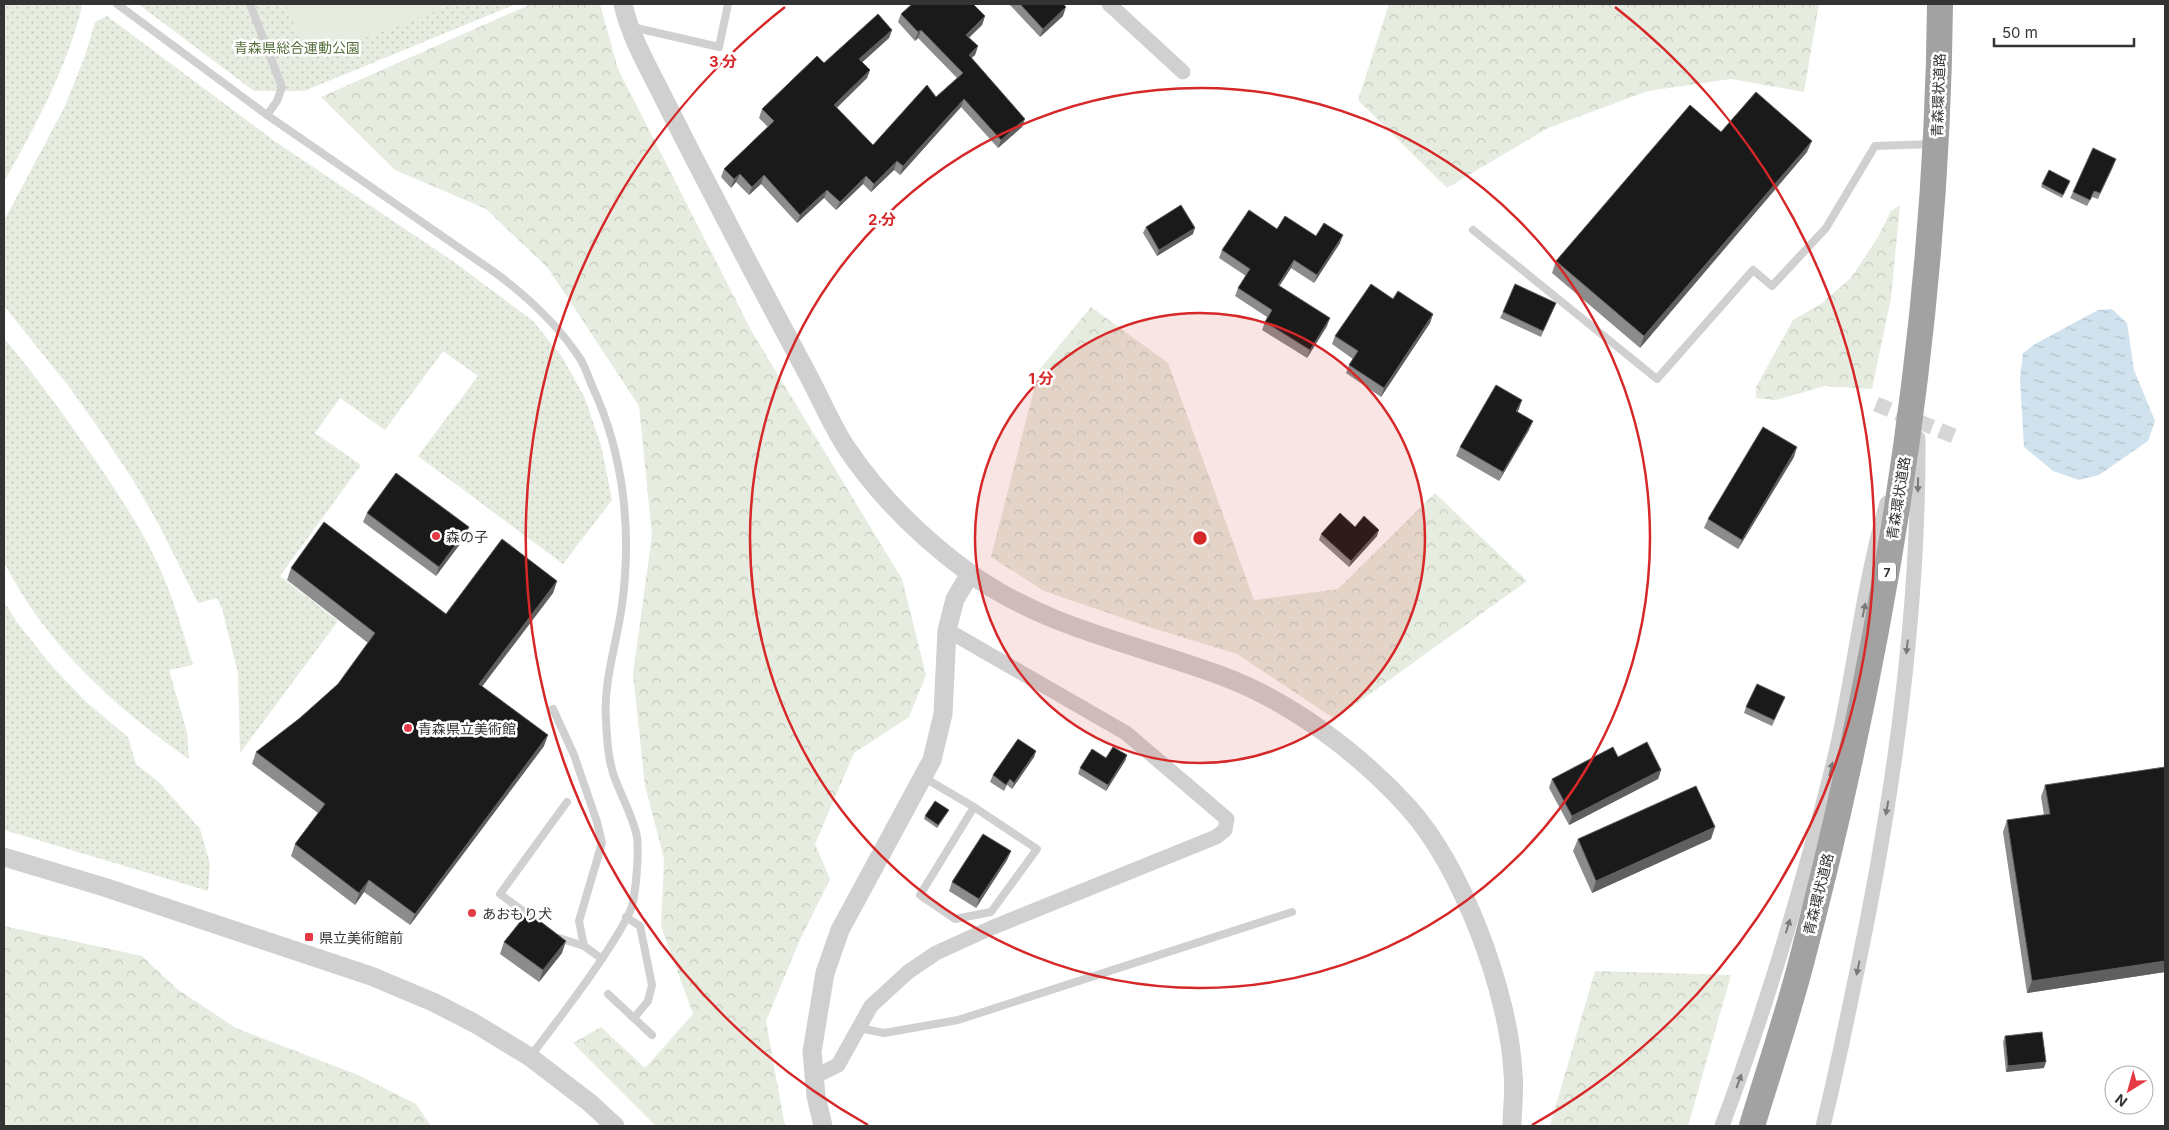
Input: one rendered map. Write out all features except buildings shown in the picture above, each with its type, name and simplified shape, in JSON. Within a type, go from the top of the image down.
[{"type":"highway","name":"青森環状道路","points":[[1752,1126],[1800,968],[1850,757],[1888,569],[1917,366],[1939,102],[1940,4]]},
{"type":"street","points":[[623,4],[636,42],[694,159],[846,446],[885,496],[925,538],[970,574],[1016,602],[1070,627],[1223,676],[1266,696],[1310,723],[1356,756],[1409,808],[1436,847],[1456,882],[1480,933],[1502,999],[1514,1073],[1512,1126]]},
{"type":"street","points":[[1109,4],[1183,72]]},
{"type":"street","points":[[1823,1126],[1868,917],[1897,748],[1915,568],[1918,484],[1917,366]]},
{"type":"street","points":[[1722,1126],[1751,1048],[1804,871],[1833,764],[1881,522],[1910,419]]},
{"type":"street","points":[[823,1126],[816,1096],[812,1052],[825,973],[840,930],[932,760],[943,714],[947,630],[955,599],[970,574]]},
{"type":"street","points":[[814,1077],[838,1065],[871,1006],[908,972],[936,953],[990,928],[1216,837],[1225,830],[1227,819],[1126,733],[947,630]]},
{"type":"street","points":[[4,857],[104,887],[370,976],[424,999],[474,1023],[530,1057],[590,1103],[615,1126]]},
{"type":"lane","points":[[117,4],[267,115],[497,274],[528,298],[554,326],[581,361],[600,402],[614,444],[626,523],[626,564],[623,597],[608,679],[605,710],[614,775],[637,838],[636,882],[632,907],[602,959],[530,1057]]},
{"type":"lane","points":[[250,4],[282,87],[277,101],[267,115]]},
{"type":"lane","points":[[630,27],[720,47],[728,4]]},
{"type":"lane","points":[[1473,230],[1657,379],[1753,270],[1772,286],[1826,228],[1874,146],[1936,144]]},
{"type":"lane","points":[[553,709],[574,756],[597,822],[602,844],[579,921],[584,946]]},
{"type":"lane","points":[[923,777],[974,807],[1037,849],[991,912],[955,919],[920,894],[974,807]]},
{"type":"lane","points":[[539,923],[500,894],[567,802]]},
{"type":"lane","points":[[859,1028],[884,1033],[958,1020],[1292,912]]},
{"type":"lane","points":[[626,917],[640,926],[652,986],[648,1001],[634,1018]]},
{"type":"lane","points":[[555,935],[563,940],[584,946],[602,959]]},
{"type":"lane","points":[[608,994],[652,1034]]},
{"type":"green space","points":[[4,4],[81,4],[82,7],[67,53],[49,97],[4,182]]},
{"type":"green space","name":"青森県総合運動公園","points":[[138,4],[516,4],[304,91],[254,91]]},
{"type":"green space","points":[[286,4],[455,4],[307,60]]},
{"type":"green space","points":[[531,4],[600,4],[618,69],[752,332],[902,579],[926,675],[909,717],[854,753],[815,844],[830,879],[799,942],[766,1021],[786,1126],[656,1126],[573,1043],[601,1027],[645,1068],[693,1014],[661,926],[664,858],[645,786],[633,674],[652,535],[639,406],[548,268],[486,209],[395,170],[321,97]]},
{"type":"green space","points":[[1389,4],[1819,4],[1804,92],[1731,79],[1648,91],[1548,128],[1447,188],[1358,100]]},
{"type":"green space","points":[[107,16],[273,140],[454,262],[533,321],[562,357],[584,396],[601,445],[612,500],[563,564],[418,456],[478,376],[443,351],[385,430],[340,398],[315,433],[361,465],[280,576],[338,621],[240,753],[238,673],[222,609],[217,598],[198,603],[159,525],[133,480],[70,388],[4,306],[4,221],[65,106],[86,53],[95,22]]},
{"type":"green space","points":[[1900,205],[1891,298],[1872,389],[1825,386],[1776,400],[1756,398],[1756,387],[1793,320],[1822,303],[1851,278],[1878,237],[1891,211]]},
{"type":"green space","points":[[1091,307],[1168,363],[1254,600],[1338,589],[1435,493],[1527,581],[1335,719],[1237,654],[1149,627],[1044,591],[991,557],[1039,370]]},
{"type":"green space","points":[[4,338],[56,404],[104,473],[137,524],[158,564],[180,622],[193,665],[169,670],[187,732],[189,759],[134,718],[84,672],[40,620],[4,562]]},
{"type":"green space","points":[[4,601],[16,621],[51,665],[85,701],[128,737],[136,764],[160,783],[200,829],[210,863],[208,891],[4,830]]},
{"type":"green space","points":[[4,926],[142,956],[177,989],[236,1028],[358,1075],[416,1104],[431,1126],[4,1126]]},
{"type":"green space","points":[[1595,971],[1731,975],[1688,1126],[1550,1126]]},
{"type":"water","points":[[2112,309],[2127,323],[2134,370],[2155,421],[2148,441],[2099,475],[2079,480],[2053,471],[2024,447],[2020,378],[2023,353],[2035,344],[2098,310]]},
{"type":"tunnel","points":[[1876,404],[1961,439]]},
{"type":"place","name":"森の子","points":[[436,536]]},
{"type":"place","name":"青森県立美術館","points":[[408,728]]},
{"type":"place","name":"あおもり犬","points":[[472,913]]},
{"type":"place","name":"県立美術館前","points":[[309,937]]}]
